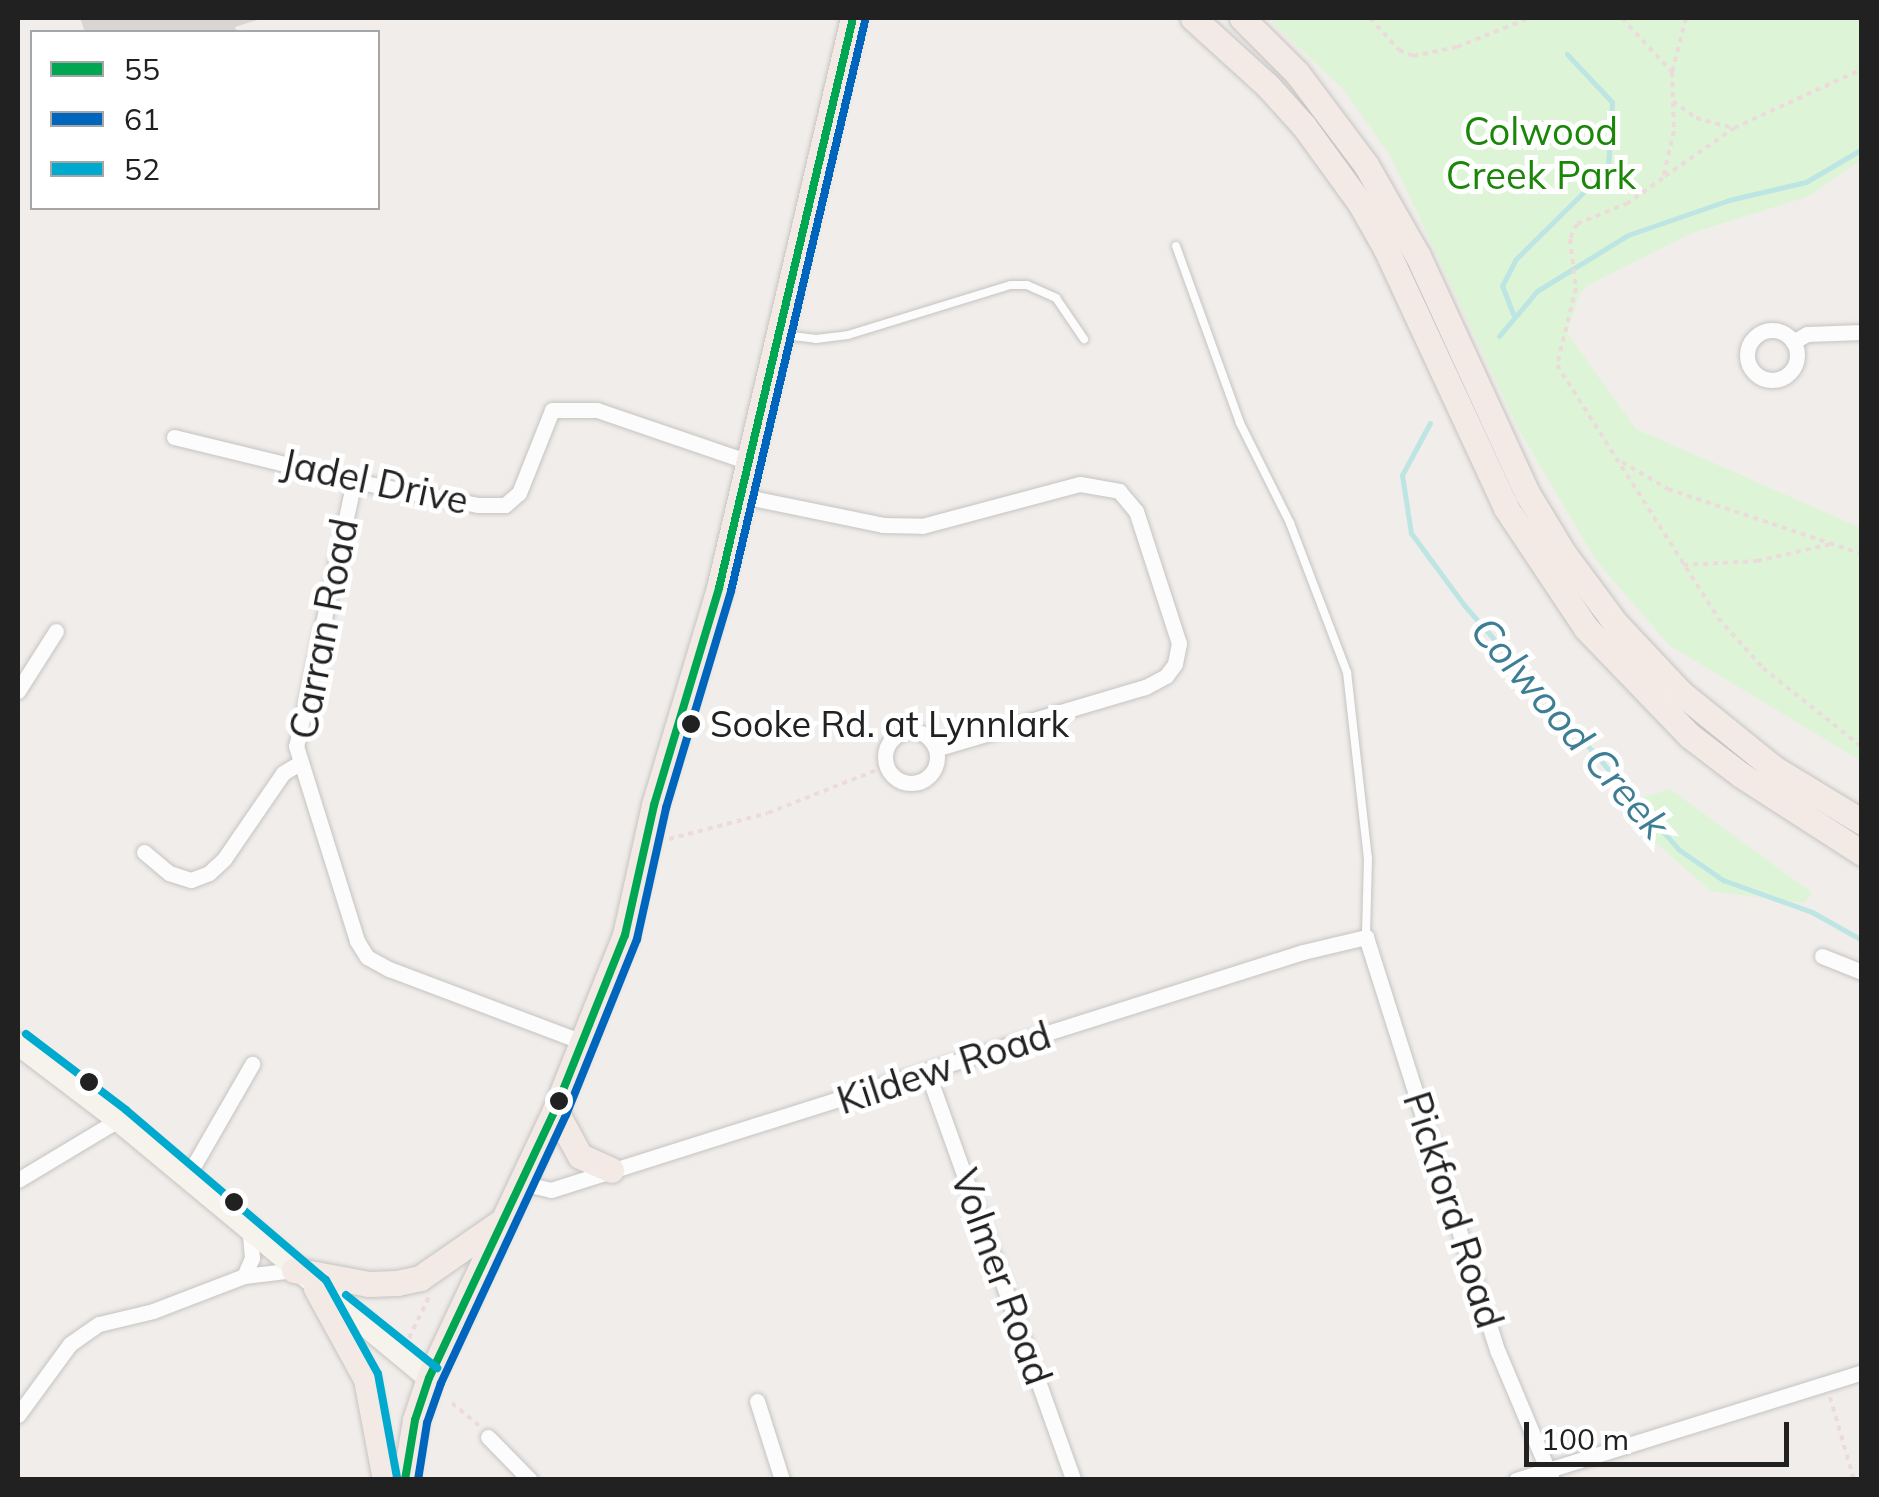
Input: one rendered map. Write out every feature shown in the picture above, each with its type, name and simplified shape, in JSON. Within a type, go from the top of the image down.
[{"type":"main road","points":[[406,1480],[415,1420],[428,1378],[555,1110],[626,935],[646,846],[742,496],[853,18]]},
{"type":"main road","points":[[1192,18],[1267,85],[1334,164],[1386,249],[1506,508],[1586,628],[1672,702],[1741,775],[1862,853]]},
{"type":"main road","points":[[1242,18],[1297,73],[1366,165],[1418,256],[1476,388],[1554,539],[1672,702],[1862,822]]},
{"type":"main road","points":[[18,1044],[118,1120],[428,1378]]},
{"type":"main road","points":[[555,1110],[580,1156],[612,1170]]},
{"type":"main road","points":[[294,1270],[369,1284],[420,1278],[502,1221]]},
{"type":"main road","points":[[316,1288],[366,1379],[385,1480]]},
{"type":"street","points":[[1794,342],[1808,334],[1862,332]]},
{"type":"street","name":"Jadel Drive","points":[[174,436],[354,481],[505,506],[519,493],[552,410],[598,410],[750,462]]},
{"type":"street","name":"Carran Road","points":[[354,481],[298,729],[301,762],[357,941],[366,956],[580,1041]]},
{"type":"street","points":[[742,496],[864,522],[922,526],[1090,484],[1119,490],[1136,511],[1179,643],[1176,664],[1166,676],[1145,687],[936,749]]},
{"type":"street","points":[[18,691],[56,631]]},
{"type":"street","points":[[908,730],[920,732],[936,749],[933,771],[925,779],[903,782],[886,766],[888,743],[908,730]]},
{"type":"street","points":[[144,852],[169,873],[190,880],[209,872],[224,859],[283,773],[301,762]]},
{"type":"street","name":"Kildew Road","points":[[521,1183],[551,1190],[928,1074],[1303,952],[1366,936]]},
{"type":"street","name":"Pickford Road","points":[[1366,936],[1498,1352],[1551,1475]]},
{"type":"street","points":[[1822,956],[1862,972]]},
{"type":"street","points":[[186,1179],[252,1064]]},
{"type":"street","name":"Volmer Road","points":[[928,1074],[1073,1480]]},
{"type":"street","points":[[18,1180],[118,1120]]},
{"type":"street","points":[[244,1276],[252,1258],[250,1233]]},
{"type":"street","points":[[18,1415],[70,1344],[99,1324],[153,1311],[244,1276],[294,1270]]},
{"type":"street","points":[[1516,1480],[1551,1475],[1862,1372]]},
{"type":"street","points":[[757,1401],[782,1480]]},
{"type":"street","points":[[488,1438],[530,1480]]},
{"type":"lane","points":[[1176,246],[1240,424],[1290,523],[1347,672],[1368,858],[1366,936]]},
{"type":"lane","points":[[780,334],[816,339],[848,335],[1011,285],[1027,285],[1056,298],[1084,340]]},
{"type":"path","points":[[1370,18],[1399,50],[1413,56],[1457,47],[1529,18]]},
{"type":"path","points":[[1622,18],[1672,72]]},
{"type":"path","points":[[1663,178],[1672,154],[1672,72],[1686,18]]},
{"type":"path","points":[[1862,69],[1734,128],[1628,203],[1578,224],[1570,239],[1576,288],[1557,365],[1718,618],[1762,668],[1862,746]]},
{"type":"path","points":[[1673,101],[1696,118],[1734,128]]},
{"type":"path","points":[[1618,460],[1668,489],[1862,554]]},
{"type":"path","points":[[1683,565],[1757,561],[1831,544]]},
{"type":"path","points":[[646,846],[768,812],[886,766]]},
{"type":"path","points":[[409,1338],[435,1284]]},
{"type":"path","points":[[1826,1383],[1854,1480]]},
{"type":"path","points":[[452,1403],[488,1438]]},
{"type":"green space","name":"Colwood Creek Park","points":[[1277,18],[1861,18],[1861,160],[1809,196],[1692,233],[1588,285],[1580,293],[1567,333],[1636,429],[1861,528],[1861,761],[1669,645],[1595,559],[1519,430],[1391,157],[1344,90],[1272,22]]},
{"type":"green space","points":[[1670,789],[1812,893],[1804,903],[1711,891],[1642,831],[1630,802]]},
{"type":"building","points":[[80,18],[263,18],[235,27],[236,30],[84,30]]},
{"type":"waterway","points":[[1513,314],[1502,286],[1516,259],[1608,168],[1612,102],[1567,54]]},
{"type":"waterway","name":"Colwood Creek","points":[[1499,336],[1537,291],[1628,235],[1729,200],[1806,182],[1862,149]]},
{"type":"waterway","name":"Colwood Creek","points":[[1430,423],[1402,475],[1411,533],[1464,605],[1678,849],[1723,880],[1812,912],[1862,940]]},
{"type":"transit line","name":"55","points":[[405,1480],[415,1420],[429,1378],[555,1110],[625,935],[654,805],[719,588],[853,18]]},
{"type":"transit line","name":"61","points":[[418,1480],[427,1423],[441,1383],[566,1115],[637,939],[666,808],[731,591],[865,21]]},
{"type":"transit line","name":"52","points":[[26,1034],[126,1110],[326,1280],[378,1374],[397,1478]]},
{"type":"transit line","name":"52","points":[[346,1295],[437,1368]]},
{"type":"place","name":"Sooke Rd. at Lynnlark","points":[[691,724]]}]
